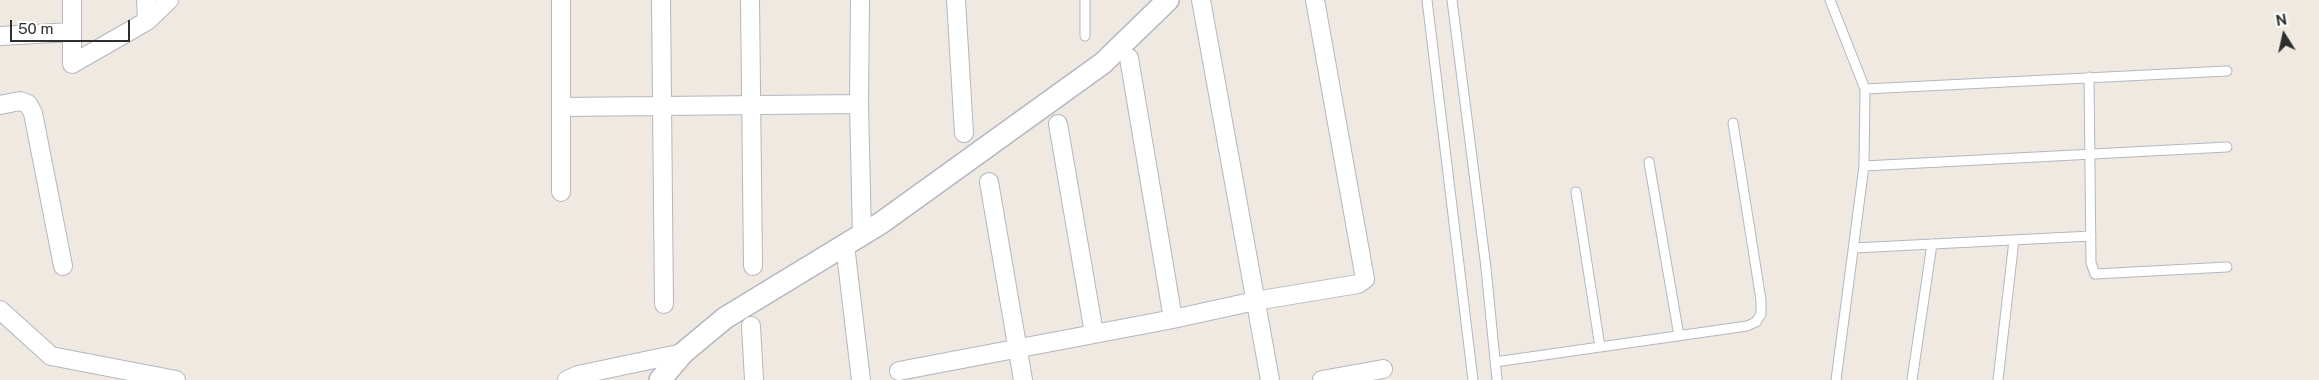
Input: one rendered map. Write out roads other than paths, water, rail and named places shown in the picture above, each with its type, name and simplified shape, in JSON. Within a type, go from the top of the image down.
[{"type":"street","points":[[72,0],[72,64],[147,22],[169,0]]},
{"type":"street","points":[[146,0],[147,22]]},
{"type":"street","points":[[561,0],[561,192]]},
{"type":"street","points":[[661,0],[664,304]]},
{"type":"street","points":[[750,0],[753,266]]},
{"type":"street","points":[[860,0],[859,104],[853,240],[861,380]]},
{"type":"street","points":[[956,0],[964,133]]},
{"type":"street","points":[[660,380],[683,353],[725,318],[853,240],[1102,63],[1168,0]]},
{"type":"street","points":[[1201,0],[1270,380]]},
{"type":"street","points":[[899,371],[1173,319],[1255,301],[1358,284],[1364,279],[1315,0]]},
{"type":"street","points":[[0,36],[72,32]]},
{"type":"street","points":[[1129,58],[1173,319]]},
{"type":"street","points":[[0,105],[20,101],[28,104],[33,112],[63,266]]},
{"type":"street","points":[[561,106],[661,107],[750,104],[859,104]]},
{"type":"street","points":[[1058,124],[1094,333]]},
{"type":"street","points":[[990,182],[1023,380]]},
{"type":"street","points":[[0,310],[51,356],[176,380]]},
{"type":"street","points":[[751,326],[754,380]]},
{"type":"street","points":[[567,380],[578,375],[683,353]]},
{"type":"street","points":[[1322,380],[1382,369]]},
{"type":"lane","points":[[1085,0],[1085,36]]},
{"type":"lane","points":[[1427,0],[1473,380]]},
{"type":"lane","points":[[1452,0],[1498,380]]},
{"type":"lane","points":[[1830,0],[1865,89],[1864,166],[1836,380]]},
{"type":"lane","points":[[1865,89],[2227,71]]},
{"type":"lane","points":[[2089,77],[2091,263],[2095,274],[2228,267]]},
{"type":"lane","points":[[1496,362],[1747,326],[1756,322],[1761,314],[1761,300],[1733,123]]},
{"type":"lane","points":[[1864,166],[2226,147]]},
{"type":"lane","points":[[1648,162],[1679,336]]},
{"type":"lane","points":[[1576,192],[1600,347]]},
{"type":"lane","points":[[1854,248],[2091,236]]},
{"type":"lane","points":[[1998,380],[2014,240]]},
{"type":"lane","points":[[1912,380],[1932,244]]}]
